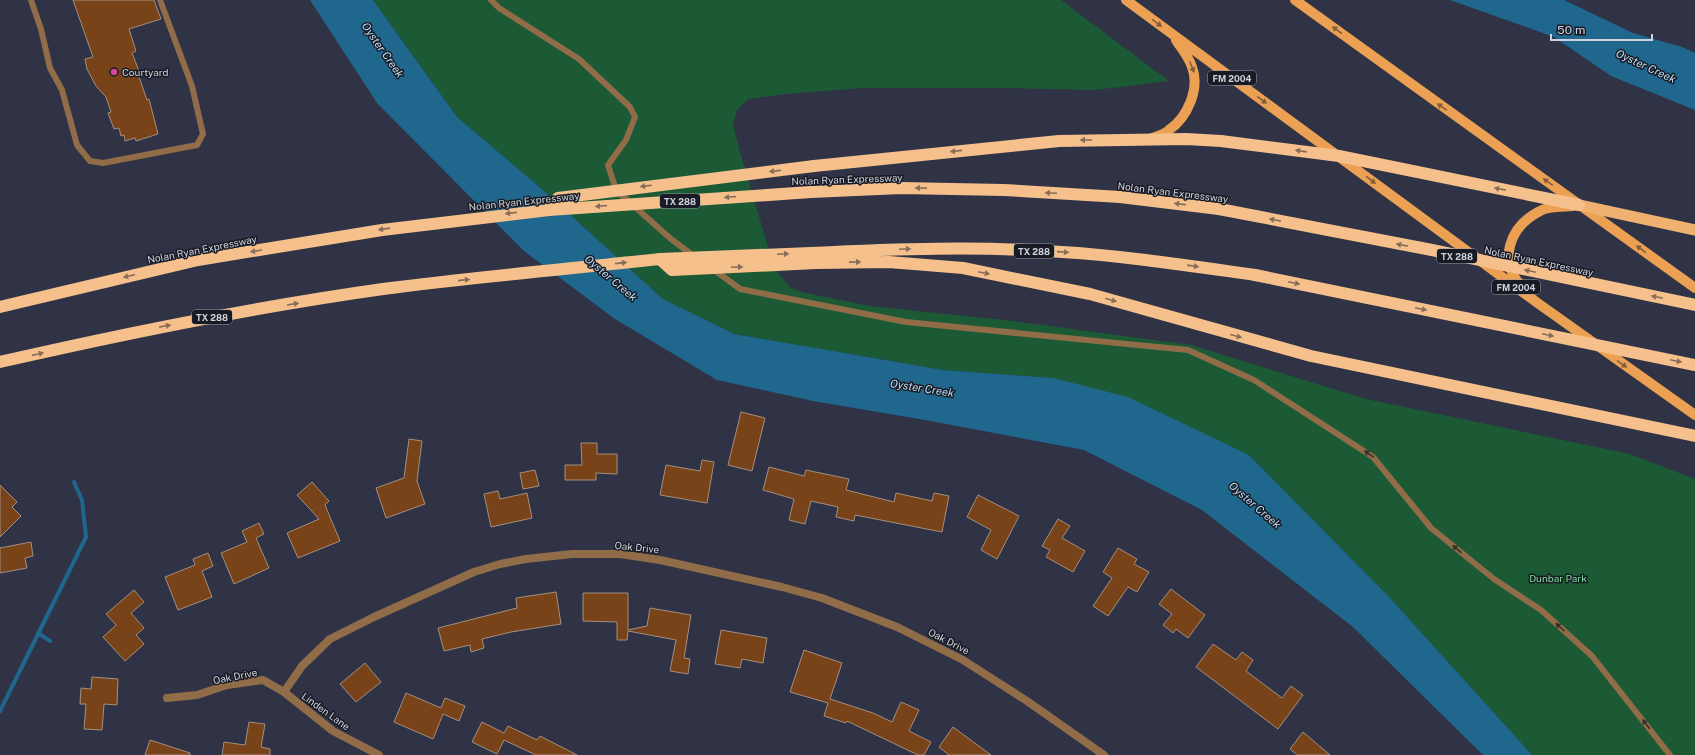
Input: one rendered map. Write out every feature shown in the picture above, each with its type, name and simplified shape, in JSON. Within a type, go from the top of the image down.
[{"type":"highway","points":[[549,210],[558,198],[814,166],[1059,141],[1149,139],[1221,141],[1339,156],[1695,230]]},
{"type":"highway","name":"Nolan Ryan Expressway","points":[[0,307],[198,260],[423,224],[549,210],[811,192],[901,188],[1004,190],[1120,196],[1219,209],[1432,250],[1695,305]]},
{"type":"highway","name":"TX 288","points":[[0,362],[213,317],[426,284],[660,259],[672,270],[924,248],[1062,252],[1150,260],[1255,275],[1695,365]]},
{"type":"highway","points":[[813,258],[963,268],[1090,294],[1311,356],[1695,436]]},
{"type":"main road","name":"FM 2004","points":[[1126,0],[1539,304],[1695,415]]},
{"type":"main road","points":[[1295,0],[1695,288]]},
{"type":"main road","points":[[1149,139],[1171,130],[1187,110],[1192,98],[1194,74],[1192,64],[1171,34]]},
{"type":"main road","points":[[1539,304],[1517,281],[1511,268],[1508,254],[1511,241],[1518,228],[1527,219],[1541,210],[1579,205]]},
{"type":"street","name":"Oak Drive","points":[[167,698],[197,695],[227,685],[263,680],[284,692],[302,666],[330,639],[374,617],[474,572],[526,558],[572,554],[620,554],[660,560],[782,587],[822,598],[897,627],[963,660],[1027,701],[1104,755]]},
{"type":"street","name":"Linden Lane","points":[[284,692],[332,731],[379,755]]},
{"type":"lane","points":[[31,0],[41,29],[50,68],[62,90],[77,145],[90,161],[103,163],[197,145],[203,134],[192,86],[160,0]]},
{"type":"lane","points":[[491,0],[499,8],[579,59],[630,107],[635,118],[626,140],[608,165],[616,190],[671,239],[740,289],[906,322],[1188,350],[1254,380],[1373,457],[1431,528],[1494,579],[1541,610],[1592,656],[1670,755]]},
{"type":"green space","name":"Dunbar Park","points":[[373,0],[1061,0],[1169,81],[1095,90],[1005,88],[862,88],[786,94],[748,99],[737,110],[733,124],[771,257],[779,274],[790,287],[801,292],[870,306],[1013,321],[1191,345],[1366,399],[1630,454],[1695,479],[1695,755],[1532,755],[1391,599],[1249,455],[1053,378],[943,370],[734,334],[663,299],[535,183],[457,117]]},
{"type":"water","name":"Oyster Creek","points":[[310,0],[373,0],[457,117],[535,183],[663,299],[734,334],[943,370],[1053,378],[1128,397],[1249,455],[1391,599],[1532,755],[1483,755],[1353,627],[1202,510],[1084,450],[925,420],[813,401],[717,380],[615,319],[524,251],[377,103]]},
{"type":"water","name":"Oyster Creek","points":[[1450,0],[1564,0],[1633,33],[1682,47],[1695,53],[1695,110],[1611,76],[1554,37]]},
{"type":"building","name":"Courtyard","points":[[73,0],[154,0],[161,19],[129,29],[136,51],[132,53],[141,76],[139,77],[147,100],[149,99],[158,134],[136,141],[135,138],[125,141],[124,135],[121,136],[119,128],[114,129],[108,113],[111,112],[106,97],[96,86],[87,69],[85,59],[93,57]]},
{"type":"building","points":[[741,412],[765,418],[752,471],[728,465]]},
{"type":"building","points":[[409,439],[422,441],[417,481],[425,504],[386,518],[376,488],[404,478]]},
{"type":"building","points":[[581,443],[597,443],[597,454],[617,454],[617,474],[596,473],[596,480],[565,480],[565,465],[582,465]]},
{"type":"building","points":[[702,460],[714,462],[707,503],[660,495],[666,465],[700,471]]},
{"type":"building","points":[[769,467],[804,476],[806,470],[849,479],[846,490],[894,502],[896,493],[932,501],[934,493],[949,496],[942,532],[855,515],[854,521],[836,517],[838,507],[811,501],[805,524],[789,520],[794,499],[763,490]]},
{"type":"building","points":[[535,470],[539,486],[523,489],[520,473]]},
{"type":"building","points":[[312,482],[329,501],[325,505],[340,541],[298,558],[287,533],[319,519],[297,495]]},
{"type":"building","points":[[0,485],[17,502],[12,507],[21,516],[0,537]]},
{"type":"building","points":[[498,491],[500,499],[527,493],[532,518],[491,527],[484,494]]},
{"type":"building","points":[[978,495],[1019,516],[997,559],[981,550],[991,530],[967,517]]},
{"type":"building","points":[[1058,519],[1070,526],[1062,538],[1085,551],[1073,572],[1046,557],[1050,550],[1042,546]]},
{"type":"building","points":[[259,523],[264,534],[256,538],[269,568],[234,584],[221,553],[247,542],[242,531]]},
{"type":"building","points":[[31,542],[33,556],[25,558],[27,568],[0,573],[0,548]]},
{"type":"building","points":[[1118,548],[1137,559],[1134,564],[1149,572],[1137,592],[1128,587],[1108,616],[1093,606],[1112,578],[1103,572]]},
{"type":"building","points":[[208,553],[213,566],[202,571],[212,597],[178,610],[165,577],[195,565],[193,559]]},
{"type":"building","points":[[1171,589],[1205,615],[1188,638],[1176,629],[1173,633],[1163,625],[1172,614],[1159,604]]},
{"type":"building","points":[[134,590],[144,602],[131,613],[144,628],[136,635],[144,644],[125,661],[103,637],[116,625],[106,614]]},
{"type":"building","points":[[556,592],[561,624],[511,632],[482,639],[484,648],[471,652],[470,645],[444,651],[438,628],[517,608],[516,598]]},
{"type":"building","points":[[583,593],[628,593],[628,630],[647,626],[650,608],[691,615],[684,658],[690,659],[688,674],[670,671],[676,640],[628,631],[627,640],[617,640],[617,622],[583,621]]},
{"type":"building","points":[[721,630],[767,638],[763,663],[742,659],[740,668],[715,664]]},
{"type":"building","points":[[1213,644],[1236,660],[1242,652],[1253,660],[1246,671],[1282,698],[1291,686],[1303,695],[1278,729],[1196,667]]},
{"type":"building","points":[[804,650],[842,663],[830,699],[873,713],[892,722],[901,702],[919,710],[909,731],[931,742],[924,755],[918,755],[847,721],[846,723],[824,716],[828,703],[790,692]]},
{"type":"building","points":[[365,663],[381,682],[356,702],[340,684]]},
{"type":"building","points":[[92,677],[118,679],[117,705],[104,704],[102,730],[84,729],[86,704],[80,704],[81,688],[91,689]]},
{"type":"building","points":[[406,693],[441,708],[445,698],[465,706],[459,721],[443,714],[433,739],[394,722]]},
{"type":"building","points":[[249,722],[265,724],[261,747],[270,749],[270,755],[222,755],[224,742],[245,745]]},
{"type":"building","points":[[482,722],[504,733],[508,726],[537,740],[540,736],[577,755],[536,755],[504,740],[497,754],[472,742]]},
{"type":"building","points":[[953,727],[991,755],[949,755],[939,747]]},
{"type":"building","points":[[1303,732],[1330,755],[1297,755],[1290,749]]},
{"type":"building","points":[[150,740],[190,753],[190,755],[145,755]]},
{"type":"waterway","points":[[0,711],[86,537],[82,500],[74,482]]},
{"type":"waterway","points":[[38,633],[50,641]]},
{"type":"place","name":"Courtyard","points":[[114,72]]}]
